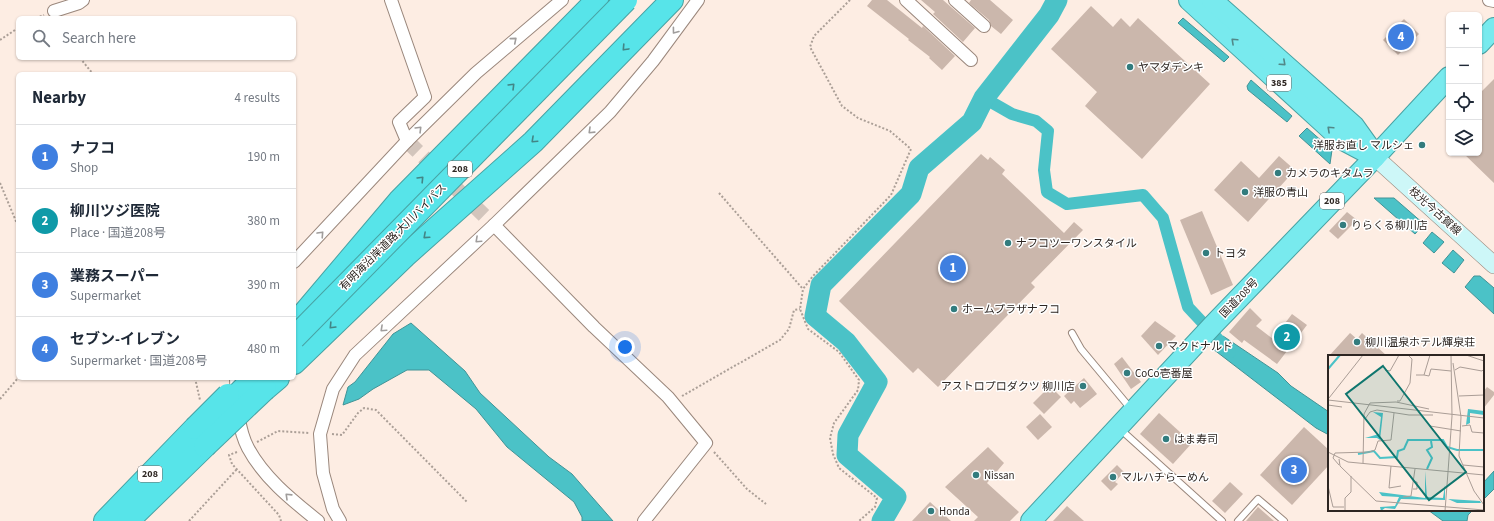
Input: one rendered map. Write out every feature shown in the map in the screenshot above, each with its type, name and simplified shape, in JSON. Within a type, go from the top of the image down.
[{"type":"highway","points":[[296,322],[399,201],[597,0]]},
{"type":"highway","name":"有明海沿岸道路;大川バイパス","points":[[296,326],[617,0]]},
{"type":"highway","name":"有明海沿岸道路;大川バイパス","points":[[296,336],[626,0]]},
{"type":"highway","points":[[296,361],[394,266],[533,142],[672,0]]},
{"type":"highway","name":"385","points":[[1189,0],[1341,139],[1375,157]]},
{"type":"highway","name":"385","points":[[1212,0],[1354,126],[1375,157]]},
{"type":"highway","points":[[1482,41],[1494,28]]},
{"type":"highway","name":"国道208号","points":[[1031,521],[1446,80]]},
{"type":"highway","name":"208","points":[[114,521],[200,436],[242,380]]},
{"type":"highway","points":[[128,521],[200,436],[266,382]]},
{"type":"highway","name":"208","points":[[105,521],[200,436]]},
{"type":"main road","name":"枝光今古賀線","points":[[1375,157],[1493,263]]},
{"type":"street","points":[[54,11],[79,3],[83,0]]},
{"type":"street","points":[[390,0],[425,97],[399,122],[407,141]]},
{"type":"street","points":[[296,260],[407,141],[476,73],[562,0]]},
{"type":"street","points":[[340,521],[333,509],[323,473],[320,434],[333,389],[355,355],[494,225],[610,112],[653,61],[698,0]]},
{"type":"street","points":[[906,0],[971,60]]},
{"type":"street","points":[[955,0],[984,26]]},
{"type":"street","points":[[1489,0],[1494,1]]},
{"type":"street","points":[[494,225],[594,327],[672,402],[706,443],[644,521]]},
{"type":"street","points":[[236,380],[238,409],[248,447],[265,472],[289,498],[318,521]]},
{"type":"lane","points":[[1072,333],[1082,349],[1133,412]]},
{"type":"lane","points":[[1119,428],[1222,521]]},
{"type":"lane","points":[[1238,521],[1258,499],[1284,521]]},
{"type":"path","points":[[850,0],[814,36],[810,47],[842,106],[858,118],[890,131],[911,149],[891,195],[813,276],[803,289],[800,309],[808,329],[839,352],[859,380],[858,390],[834,423],[830,438],[833,454],[840,468],[877,498],[875,507],[859,521]]},
{"type":"path","points":[[0,40],[16,29]]},
{"type":"path","points":[[82,60],[91,72]]},
{"type":"path","points":[[0,183],[16,221]]},
{"type":"path","points":[[719,193],[803,289]]},
{"type":"path","points":[[672,402],[780,340],[789,329],[794,310],[800,309]]},
{"type":"path","points":[[0,399],[16,380]]},
{"type":"path","points":[[195,380],[201,404]]},
{"type":"path","points":[[281,521],[279,515],[232,464],[230,455],[278,431],[342,435],[358,413],[364,408],[376,410],[468,503]]},
{"type":"path","points":[[706,443],[747,489],[766,504]]},
{"type":"path","points":[[189,521],[237,469]]},
{"type":"water","points":[[1183,18],[1229,57],[1224,62],[1178,23]]},
{"type":"water","points":[[1251,80],[1292,116],[1287,122],[1248,90],[1247,86]]},
{"type":"water","points":[[1307,128],[1332,150],[1330,164],[1299,136]]},
{"type":"water","points":[[1374,198],[1394,198],[1424,224],[1415,234]]},
{"type":"water","points":[[1432,232],[1444,242],[1434,253],[1423,243]]},
{"type":"water","points":[[1453,250],[1464,260],[1454,273],[1442,263]]},
{"type":"water","points":[[1474,276],[1480,276],[1494,288],[1494,314],[1465,287]]},
{"type":"water","points":[[411,323],[465,371],[480,393],[549,457],[572,474],[613,521],[582,521],[582,517],[574,502],[507,447],[476,409],[429,370],[407,370],[373,389],[359,399],[343,405],[348,387],[355,382],[393,334]]},
{"type":"water","points":[[1223,336],[1278,373],[1291,386],[1328,411],[1328,434],[1316,428],[1213,349]]},
{"type":"water","points":[[1494,471],[1494,489],[1484,499],[1484,482]]},
{"type":"water","points":[[1429,511],[1472,511],[1468,515],[1467,521],[1443,521]]},
{"type":"building","points":[[872,0],[887,0],[922,28],[923,26],[955,56],[942,70],[929,58],[930,57],[908,40],[909,39],[867,6]]},
{"type":"building","points":[[921,0],[943,0],[975,28],[963,42],[933,14],[935,12]]},
{"type":"building","points":[[971,0],[990,0],[1013,20],[1001,34],[991,26],[989,20],[969,3]]},
{"type":"building","name":"ヤマダデンキ","points":[[1091,6],[1113,27],[1121,18],[1130,27],[1138,18],[1210,84],[1142,159],[1085,106],[1097,92],[1051,49]]},
{"type":"building","points":[[1404,19],[1419,34],[1398,55],[1383,40]]},
{"type":"building","points":[[1494,79],[1494,183],[1466,156],[1482,156],[1482,91]]},
{"type":"building","points":[[981,154],[988,160],[990,157],[1005,170],[1002,174],[1064,233],[1074,222],[1083,230],[1031,283],[1035,287],[938,387],[918,368],[913,373],[839,301]]},
{"type":"building","name":"洋服の青山","points":[[1279,156],[1295,170],[1248,222],[1214,190],[1241,161],[1259,178]]},
{"type":"building","name":"トヨタ","points":[[1202,211],[1233,285],[1211,295],[1180,220]]},
{"type":"building","name":"りらくる柳川店","points":[[1347,212],[1357,220],[1338,239],[1329,231]]},
{"type":"building","points":[[1250,308],[1262,320],[1256,326],[1273,339],[1292,314],[1307,325],[1277,364],[1244,340],[1242,343],[1229,332]]},
{"type":"building","name":"マクドナルド","points":[[1155,321],[1176,336],[1158,355],[1141,336]]},
{"type":"building","name":"柳川温泉ホテル輝泉荘","points":[[1350,333],[1357,339],[1362,333],[1386,355],[1330,355]]},
{"type":"building","name":"CoCo壱番屋","points":[[1122,357],[1141,382],[1131,389],[1114,364]]},
{"type":"building","name":"アストロプロダクツ 柳川店","points":[[1084,378],[1097,394],[1080,408],[1074,401],[1071,404],[1064,396]]},
{"type":"building","points":[[1050,386],[1061,397],[1044,414],[1033,403]]},
{"type":"building","points":[[1487,387],[1494,392],[1494,395],[1484,408],[1484,391]]},
{"type":"building","name":"はま寿司","points":[[1159,413],[1192,443],[1173,464],[1140,434]]},
{"type":"building","points":[[1040,414],[1052,427],[1038,440],[1026,427]]},
{"type":"building","points":[[1304,427],[1328,449],[1328,466],[1292,505],[1260,475]]},
{"type":"building","points":[[988,447],[1004,463],[987,483],[1019,512],[1010,521],[974,521],[978,517],[945,487]]},
{"type":"building","name":"マルハチらーめん","points":[[1117,465],[1124,472],[1115,482],[1118,484],[1111,491],[1101,481]]},
{"type":"building","points":[[1230,482],[1243,494],[1225,513],[1212,501]]},
{"type":"building","name":"Honda","points":[[930,502],[951,521],[912,521]]},
{"type":"building","points":[[1067,506],[1084,521],[1053,521]]},
{"type":"building","points":[[1258,507],[1274,521],[1246,521]]},
{"type":"waterway","points":[[882,521],[896,497],[847,455],[848,435],[877,382],[846,342],[815,316],[821,285],[911,194],[919,168],[972,122],[984,98],[1049,15],[1057,0]]},
{"type":"waterway","points":[[984,98],[1012,114],[1036,121],[1048,131],[1044,170],[1047,192],[1067,204],[1143,195],[1163,218],[1188,307],[1230,352]]},
{"type":"tunnel","points":[[407,141],[494,225]]},
{"type":"place","name":"セブン-イレブン","points":[[1401,37]]},
{"type":"place","name":"ヤマダデンキ","points":[[1130,67]]},
{"type":"place","name":"洋服お直し マルシェ","points":[[1422,145]]},
{"type":"place","name":"カメラのキタムラ","points":[[1278,173]]},
{"type":"place","name":"洋服の青山","points":[[1245,192]]},
{"type":"place","name":"りらくる柳川店","points":[[1343,225]]},
{"type":"place","name":"ナフコツーワンスタイル","points":[[1008,243]]},
{"type":"place","name":"トヨタ","points":[[1206,253]]},
{"type":"place","name":"ナフコ","points":[[953,268]]},
{"type":"place","name":"ホームプラザナフコ","points":[[954,309]]},
{"type":"place","name":"柳川ツジ医院","points":[[1287,337]]},
{"type":"place","name":"柳川温泉ホテル輝泉荘","points":[[1357,342]]},
{"type":"place","name":"マクドナルド","points":[[1159,346]]},
{"type":"place","name":"CoCo壱番屋","points":[[1127,373]]},
{"type":"place","name":"アストロプロダクツ 柳川店","points":[[1083,386]]},
{"type":"place","name":"はま寿司","points":[[1166,439]]},
{"type":"place","name":"業務スーパー","points":[[1294,470]]},
{"type":"place","name":"Nissan","points":[[976,475]]},
{"type":"place","name":"マルハチらーめん","points":[[1113,477]]},
{"type":"place","name":"Honda","points":[[931,511]]}]
